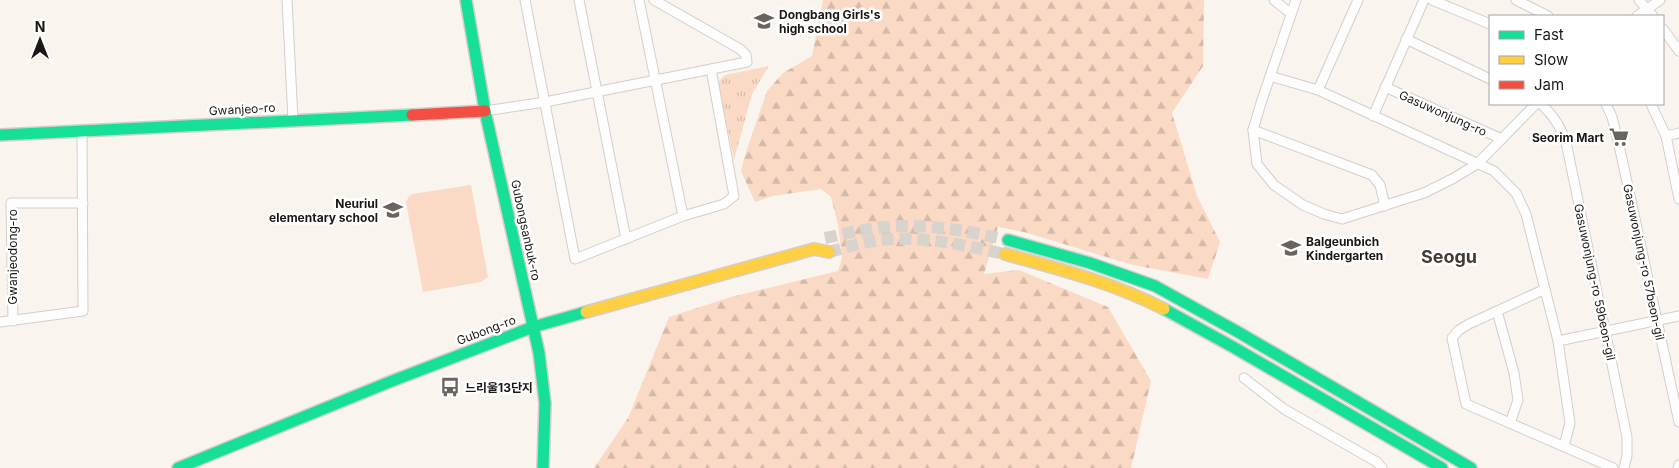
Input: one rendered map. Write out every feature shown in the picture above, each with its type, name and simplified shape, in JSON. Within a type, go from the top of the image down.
[{"type":"main road","name":"Gubongsanbuk-ro","points":[[466,0],[485,111],[539,353],[545,403],[543,468]]},
{"type":"main road","name":"Gwanjeo-ro","points":[[0,135],[485,111]]},
{"type":"main road","points":[[814,249],[824,238]]},
{"type":"main road","points":[[1008,240],[1090,262],[1154,286],[1238,332],[1471,468]]},
{"type":"main road","name":"Gubong-ro","points":[[178,468],[392,381],[533,327],[814,249]]},
{"type":"main road","points":[[814,249],[829,252]]},
{"type":"main road","points":[[1005,254],[1090,278],[1150,302],[1241,352],[1442,468]]},
{"type":"street","points":[[287,0],[292,120]]},
{"type":"street","points":[[525,0],[575,259],[683,216],[724,204],[734,196],[711,70]]},
{"type":"street","points":[[579,0],[626,239]]},
{"type":"street","points":[[639,0],[683,216]]},
{"type":"street","points":[[485,111],[545,102],[747,62],[746,55],[730,43],[654,0]]},
{"type":"street","points":[[1274,0],[1290,12]]},
{"type":"street","points":[[1296,0],[1290,12],[1253,130],[1257,164],[1274,185],[1303,205],[1342,219],[1424,193],[1477,164],[1535,105]]},
{"type":"street","points":[[1318,90],[1358,0]]},
{"type":"street","name":"Gasuwonjung-ro","points":[[1373,116],[1424,0]]},
{"type":"street","points":[[1432,0],[1489,24]]},
{"type":"street","points":[[1516,0],[1546,15]]},
{"type":"street","points":[[1639,0],[1650,13],[1660,0]]},
{"type":"street","points":[[1664,30],[1679,51]]},
{"type":"street","points":[[1406,39],[1489,79]]},
{"type":"street","points":[[1270,76],[1318,90],[1494,172],[1516,193],[1526,214],[1558,342],[1570,424],[1564,446]]},
{"type":"street","name":"Gasuwonjung-ro","points":[[1385,87],[1502,139]]},
{"type":"street","name":"Gasuwonjung-ro 59beon-gil","points":[[1542,105],[1554,116],[1562,129],[1567,146],[1627,437],[1627,456],[1624,468]]},
{"type":"street","name":"Gasuwonjung-ro 57beon-gil","points":[[1606,105],[1612,116],[1620,145],[1679,422]]},
{"type":"street","points":[[1651,105],[1666,136],[1679,199]]},
{"type":"street","points":[[1253,130],[1372,175],[1380,185],[1385,206]]},
{"type":"street","name":"Gwanjeodong-ro","points":[[0,322],[83,311],[82,131]]},
{"type":"street","points":[[1666,136],[1679,132]]},
{"type":"street","name":"Gwanjeodong-ro","points":[[13,321],[11,204],[83,203]]},
{"type":"street","points":[[1545,289],[1459,330],[1452,338],[1466,404],[1613,468]]},
{"type":"street","points":[[1497,311],[1514,373],[1518,400],[1510,423]]},
{"type":"street","points":[[1558,342],[1679,316]]},
{"type":"street","points":[[1244,378],[1284,409],[1377,462],[1382,468]]},
{"type":"green space","points":[[823,0],[1204,0],[1203,66],[1172,113],[1197,196],[1220,242],[1208,279],[1133,265],[1024,232],[998,227],[984,274],[1019,270],[1108,307],[1151,381],[1131,468],[594,468],[628,418],[669,317],[731,297],[838,271],[842,258],[838,225],[831,197],[821,189],[773,196],[755,202],[741,171],[767,91],[783,73],[812,56]]},
{"type":"green space","points":[[769,66],[752,94],[734,160],[718,82],[725,75]]},
{"type":"green space","points":[[471,185],[488,277],[481,282],[423,292],[406,202],[412,194]]},
{"type":"tunnel","points":[[825,238],[888,227],[922,226],[957,230],[1008,240]]},
{"type":"tunnel","points":[[829,252],[868,242],[907,239],[973,247],[1005,254]]},
{"type":"traffic: fast","points":[[466,0],[485,111],[539,353],[545,403],[543,468]]},
{"type":"traffic: fast","points":[[0,135],[412,115]]},
{"type":"traffic: fast","points":[[1008,240],[1090,263],[1155,286],[1238,332],[1471,468]]},
{"type":"traffic: fast","points":[[1164,309],[1442,468]]},
{"type":"traffic: fast","points":[[178,468],[392,381],[533,327],[586,312]]},
{"type":"traffic: slow","points":[[586,312],[814,249],[829,252]]},
{"type":"traffic: slow","points":[[1005,254],[1106,284],[1164,309]]},
{"type":"traffic: jam","points":[[412,115],[485,111]]},
{"type":"place","name":"Dongbang Girls's high school","points":[[764,21]]},
{"type":"place","name":"Seorim Mart","points":[[1619,137]]},
{"type":"place","name":"Neuriul elementary school","points":[[393,210]]},
{"type":"place","name":"Balgeunbich Kindergarten","points":[[1291,248]]},
{"type":"place","name":"느리울13단지","points":[[450,387]]},
{"type":"district","name":"Seogu","points":[[1449,256]]}]
